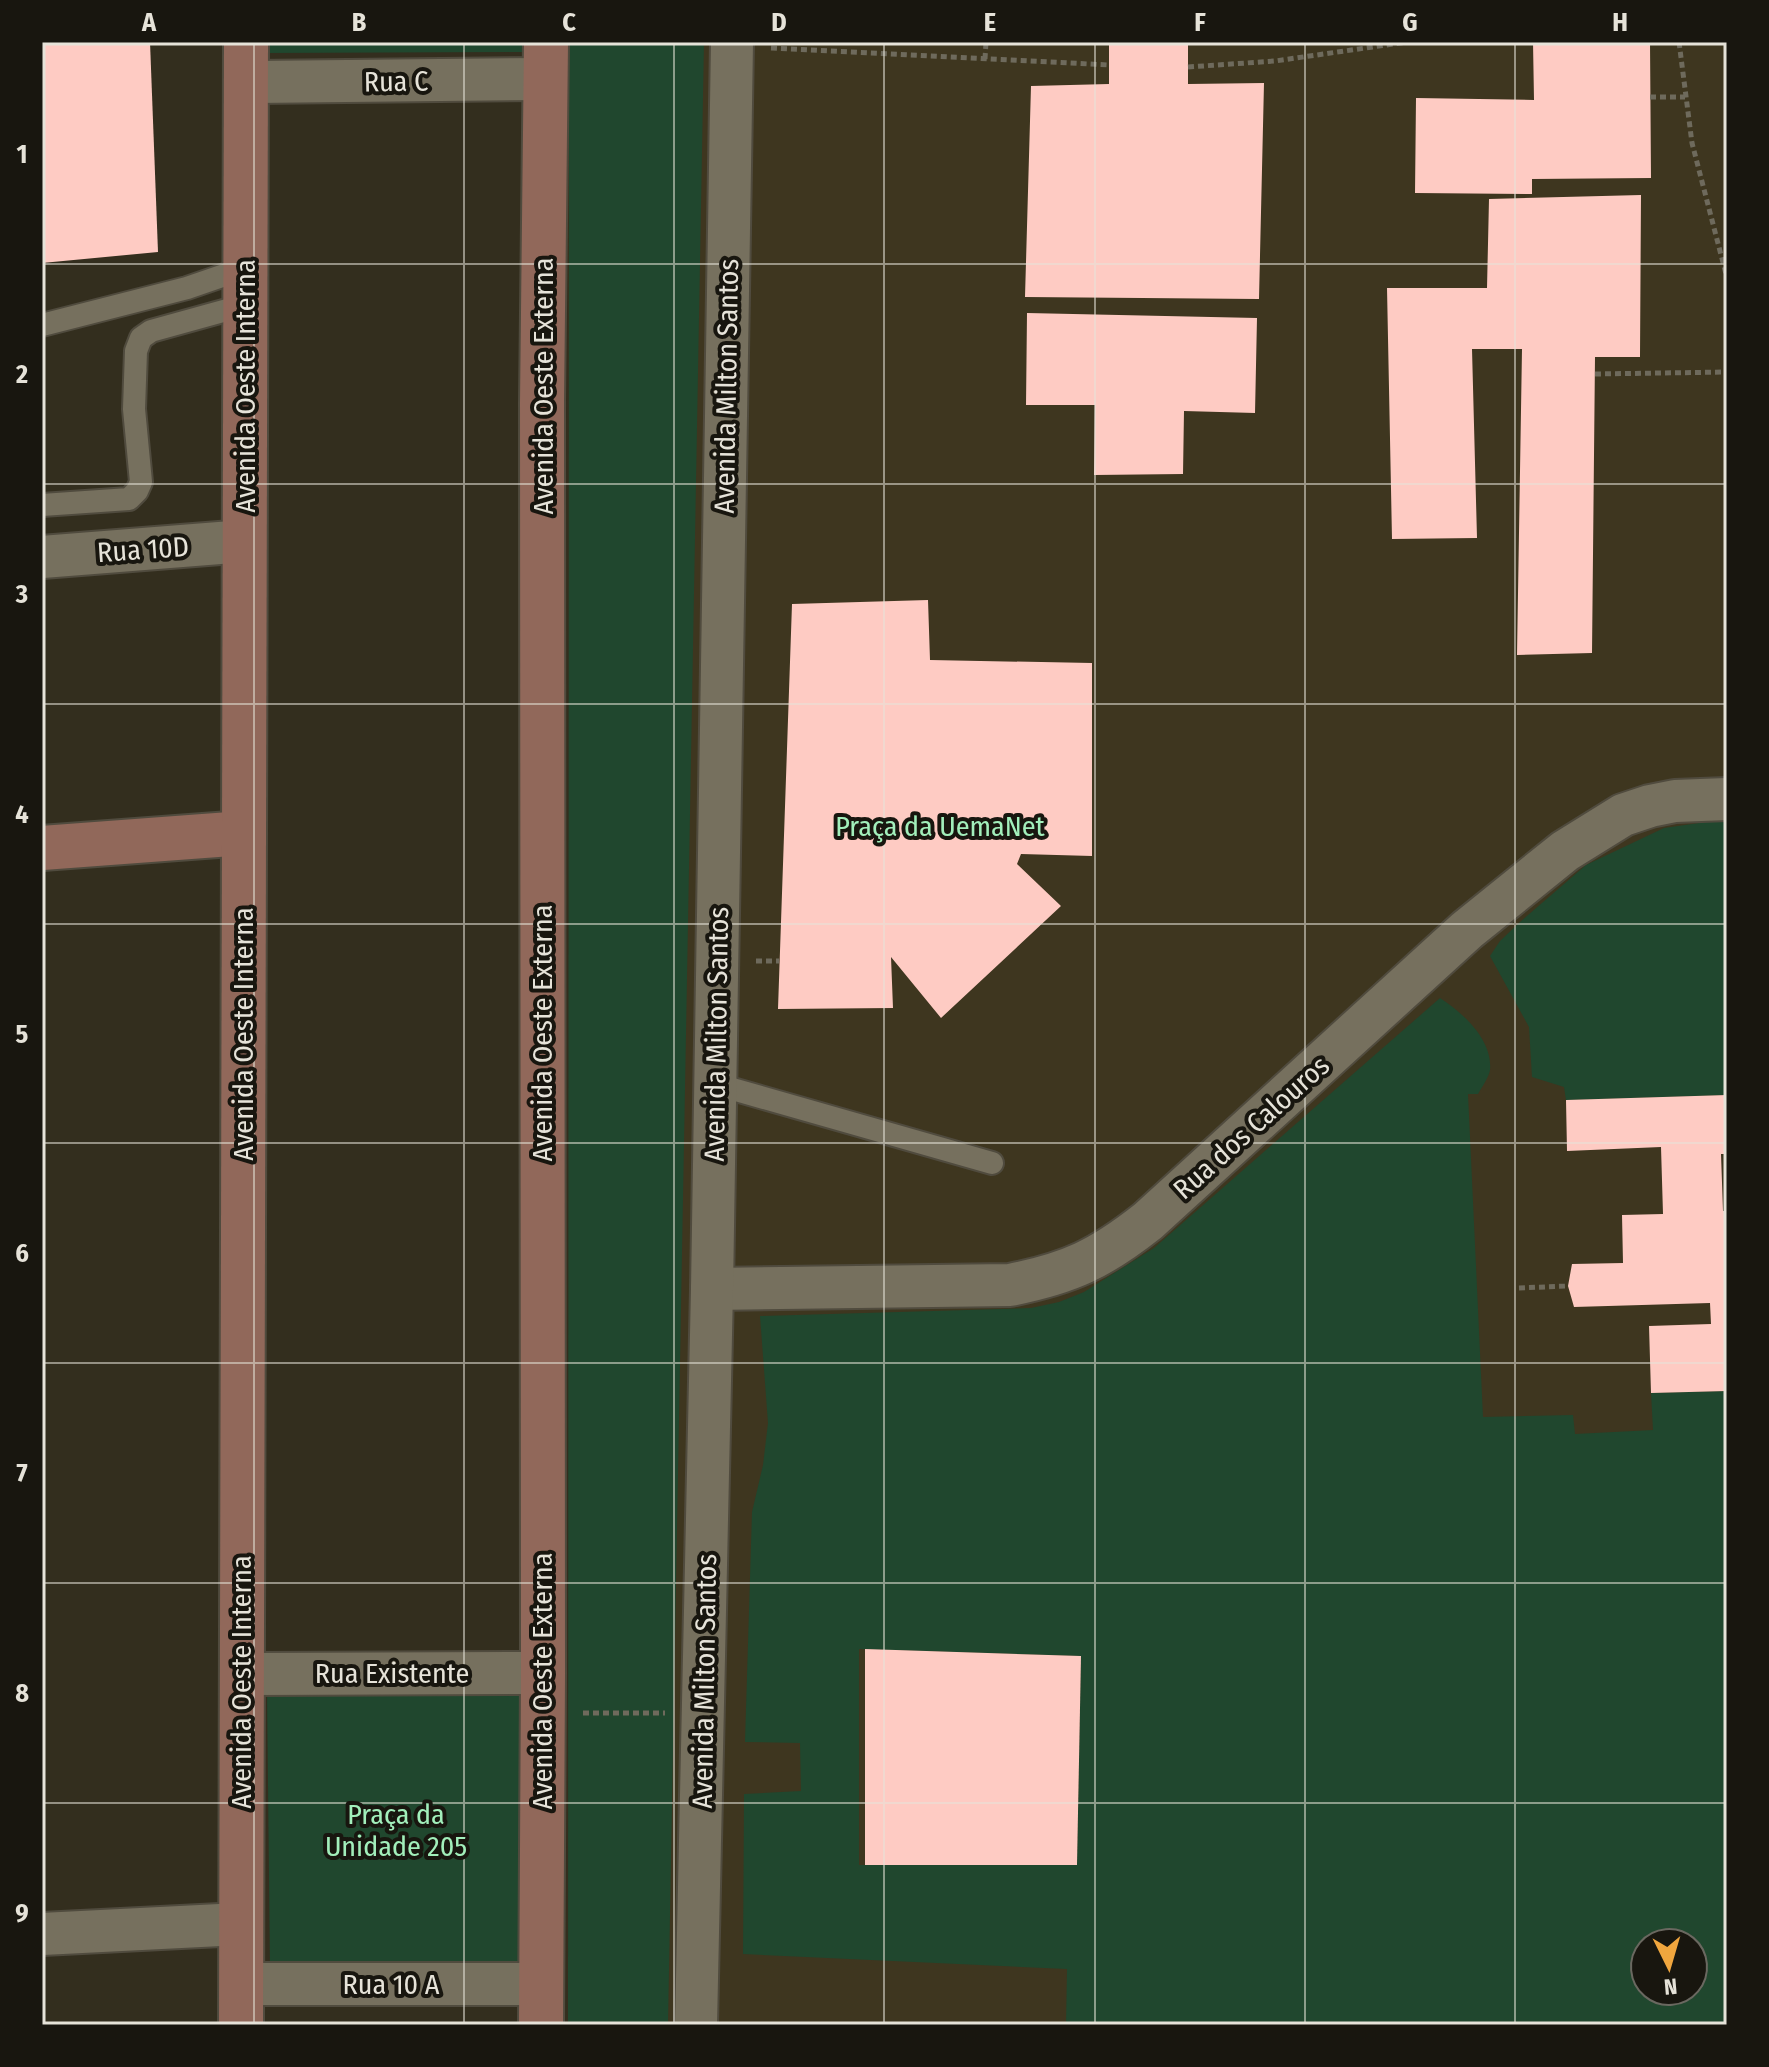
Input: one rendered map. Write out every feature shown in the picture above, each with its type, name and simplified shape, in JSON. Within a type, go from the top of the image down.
[{"type":"street","name":"Avenida Milton Santos","points":[[696,2025],[712,1289],[732,42]]},
{"type":"street","name":"Rua C","points":[[246,62],[545,60]]},
{"type":"street","name":"Avenida Oeste Externa","points":[[541,2005],[545,60]]},
{"type":"street","name":"Avenida Oeste Interna","points":[[242,2005],[246,62]]},
{"type":"street","name":"Rua 10D","points":[[42,557],[245,541]]},
{"type":"street","name":"Rua dos Calouros","points":[[712,1289],[1010,1285],[1052,1277],[1080,1267],[1116,1246],[1148,1221],[1467,930],[1565,851],[1623,815],[1650,806],[1675,801],[1727,799]]},
{"type":"street","points":[[42,848],[244,833]]},
{"type":"street","name":"Rua Existente","points":[[242,1674],[543,1693]]},
{"type":"street","points":[[42,1934],[240,1924]]},
{"type":"street","name":"Rua 10 A","points":[[242,2005],[541,2005]]},
{"type":"lane","points":[[42,325],[187,288],[245,286]]},
{"type":"lane","points":[[42,505],[129,499],[137,491],[141,482],[134,409],[136,351],[141,338],[245,286]]},
{"type":"lane","points":[[139,301],[151,331]]},
{"type":"lane","points":[[715,1084],[992,1163]]},
{"type":"path","points":[[732,42],[752,47],[1109,65]]},
{"type":"path","points":[[985,59],[986,42]]},
{"type":"path","points":[[1188,67],[1275,61],[1407,42]]},
{"type":"path","points":[[1679,42],[1692,143],[1727,278]]},
{"type":"path","points":[[1650,97],[1685,97]]},
{"type":"path","points":[[1595,374],[1727,372]]},
{"type":"path","points":[[1519,1288],[1568,1286]]},
{"type":"path","points":[[543,1693],[680,1713]]},
{"type":"shaded area","points":[[568,42],[1727,42],[1727,2025],[573,2025]]},
{"type":"green space","points":[[265,42],[522,42],[522,52],[265,53]]},
{"type":"green space","points":[[569,42],[704,42],[668,2025],[568,2025]]},
{"type":"green space","points":[[1727,819],[1727,1095],[1566,1100],[1564,1087],[1532,1077],[1529,1027],[1490,956],[1500,941],[1520,922],[1586,865],[1664,828]]},
{"type":"green space","points":[[1440,998],[1475,1028],[1490,1059],[1487,1079],[1478,1094],[1468,1094],[1483,1417],[1573,1415],[1575,1434],[1653,1430],[1651,1393],[1727,1391],[1727,2025],[1066,2025],[1067,1969],[743,1954],[744,1794],[801,1791],[800,1743],[745,1742],[752,1512],[763,1465],[768,1423],[760,1316],[1031,1308],[1084,1292],[1154,1248]],"holes":[[[859,1649],[1081,1656],[1077,1864],[859,1865]]]},
{"type":"green space","name":"Praça da Unidade 205","points":[[522,1688],[524,1969],[270,1971],[267,1690]]},
{"type":"building","points":[[42,42],[150,42],[158,252],[42,263]]},
{"type":"building","points":[[1109,42],[1188,42],[1188,84],[1264,83],[1259,299],[1025,297],[1031,86],[1109,84]]},
{"type":"building","points":[[1533,42],[1650,42],[1651,178],[1532,179],[1532,194],[1415,193],[1416,98],[1534,100]]},
{"type":"building","points":[[1641,195],[1640,357],[1595,357],[1592,653],[1517,655],[1522,349],[1472,349],[1477,538],[1392,539],[1387,288],[1487,288],[1489,199]]},
{"type":"building","points":[[1027,313],[1257,318],[1255,413],[1184,411],[1183,474],[1094,475],[1095,405],[1026,405]]},
{"type":"building","points":[[928,600],[930,660],[1092,663],[1092,856],[1021,854],[1017,864],[1061,906],[941,1018],[891,957],[893,1008],[778,1009],[792,604]]},
{"type":"building","points":[[1727,1095],[1727,1154],[1721,1154],[1723,1211],[1727,1211],[1727,1391],[1651,1393],[1649,1326],[1711,1324],[1710,1303],[1574,1307],[1568,1286],[1572,1264],[1623,1263],[1622,1215],[1663,1214],[1661,1147],[1567,1151],[1566,1100]]},
{"type":"building","points":[[865,1649],[1081,1656],[1077,1865],[865,1865]]},
{"type":"park label","name":"Praça da UemaNet","points":[[940,826]]}]
